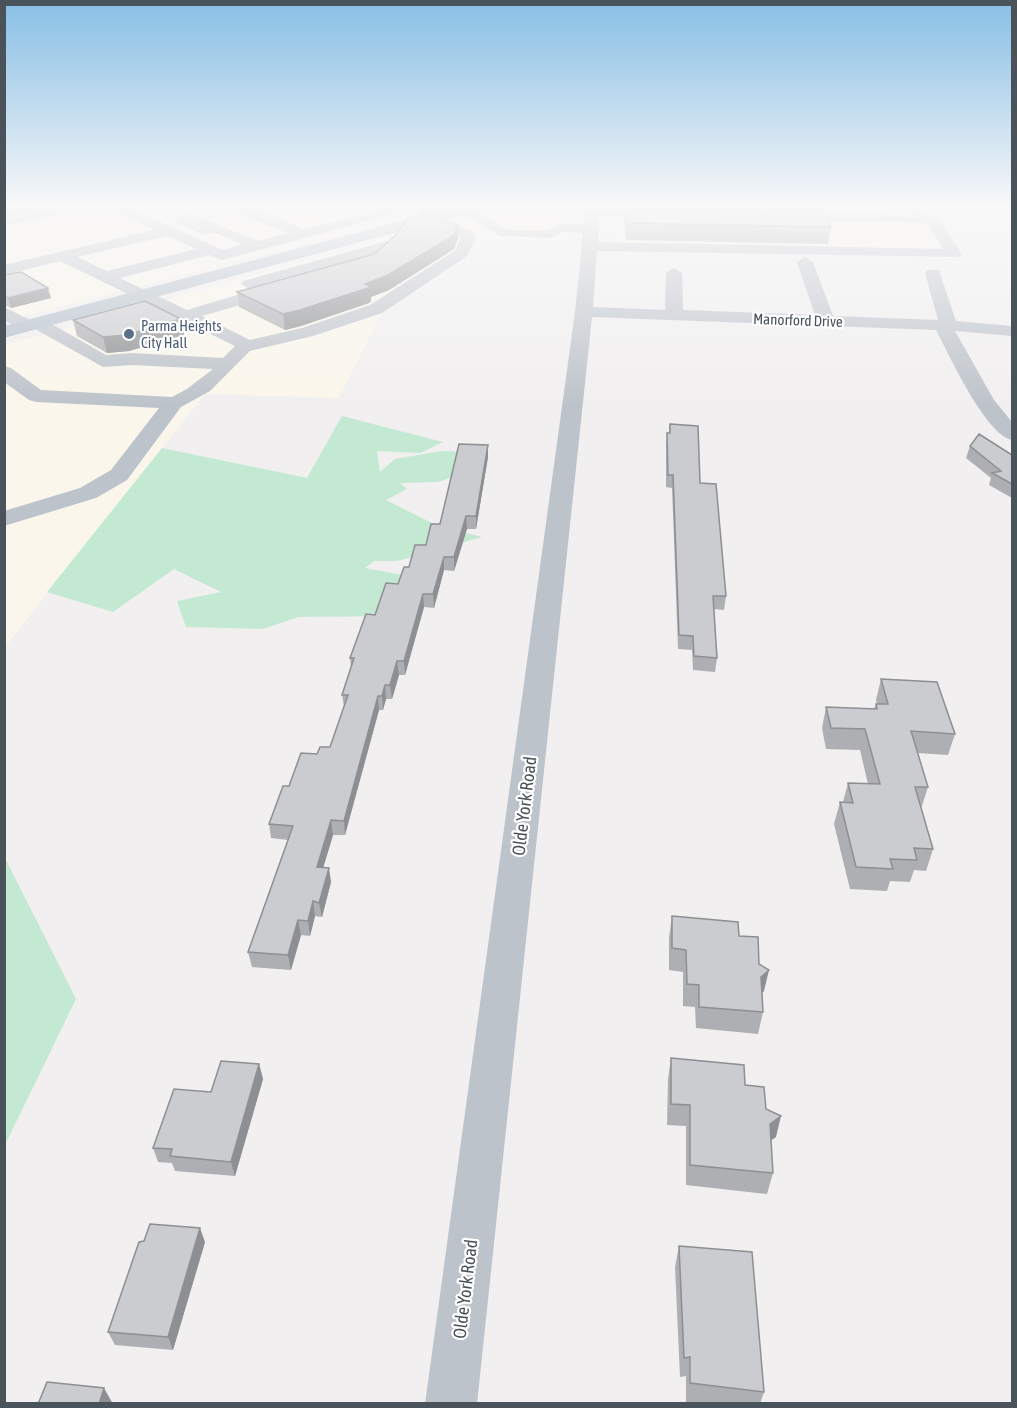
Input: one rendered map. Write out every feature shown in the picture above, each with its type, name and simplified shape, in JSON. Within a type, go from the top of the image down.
[{"type":"main road","points":[[4,332],[223,274]]},
{"type":"street","points":[[97,274],[188,315],[243,343],[244,347]]},
{"type":"street","points":[[104,277],[117,274]]},
{"type":"street","points":[[168,306],[271,274]]},
{"type":"street","points":[[188,315],[330,274]]},
{"type":"street","points":[[4,372],[36,396],[174,404],[191,398],[229,364],[244,347],[307,332],[376,309],[430,274]]},
{"type":"street","name":"Olde York Road","points":[[451,1404],[588,274]]},
{"type":"street","points":[[674,274],[674,315]]},
{"type":"street","points":[[809,274],[826,321]]},
{"type":"street","points":[[933,274],[946,326],[985,403],[1012,435]]},
{"type":"street","points":[[4,312],[103,361],[132,359],[229,364]]},
{"type":"street","name":"Manorford Drive","points":[[584,312],[946,326],[1012,331]]},
{"type":"street","points":[[4,519],[88,493],[119,474],[174,404]]},
{"type":"shaded area","points":[[5,274],[189,274],[5,321]]},
{"type":"shaded area","points":[[259,274],[439,274],[382,312],[339,398],[205,394],[5,647],[5,345],[148,306],[209,336],[151,304]]},
{"type":"green space","points":[[342,416],[443,442],[420,453],[377,451],[380,472],[395,459],[442,451],[471,452],[478,468],[438,482],[400,483],[407,489],[386,500],[438,526],[482,537],[397,561],[374,561],[365,568],[424,579],[393,616],[298,617],[263,629],[186,627],[177,601],[221,592],[174,569],[113,612],[47,592],[162,448],[307,478]]},
{"type":"green space","points":[[5,858],[76,999],[4,1145]]},
{"type":"building","points":[[24,274],[48,288],[8,298],[4,296],[4,275]]},
{"type":"building","points":[[303,274],[390,274],[365,284],[370,286],[368,288],[283,314],[237,292]]},
{"type":"building","points":[[145,301],[181,319],[126,335],[103,337],[73,320]]},
{"type":"building","points":[[670,424],[698,426],[700,483],[716,484],[726,596],[713,596],[717,658],[694,656],[693,636],[679,635],[673,475],[668,475],[667,433],[670,433]]},
{"type":"building","points":[[979,434],[1012,455],[1012,484],[992,473],[1001,471],[970,446]]},
{"type":"building","points":[[459,444],[488,445],[476,516],[466,516],[454,557],[444,557],[433,594],[423,594],[404,661],[397,661],[390,685],[385,685],[382,696],[378,696],[344,821],[331,820],[317,867],[329,868],[319,903],[313,901],[308,921],[298,920],[288,955],[248,952],[293,826],[269,824],[283,786],[289,786],[301,753],[317,754],[320,747],[330,747],[348,695],[342,695],[354,658],[350,658],[366,614],[375,615],[386,583],[398,584],[404,567],[409,567],[415,545],[426,545],[431,524],[440,524]]},
{"type":"building","points":[[881,679],[937,682],[955,734],[911,731],[928,787],[915,787],[933,849],[914,848],[917,860],[890,859],[893,869],[856,867],[840,802],[853,803],[848,783],[880,784],[865,729],[831,728],[826,707],[877,709],[876,704],[888,704]]},
{"type":"building","points":[[672,916],[738,922],[739,936],[758,937],[759,964],[769,970],[761,977],[763,1012],[699,1007],[699,985],[687,984],[686,950],[672,948]]},
{"type":"building","points":[[671,1058],[744,1065],[745,1085],[764,1087],[766,1109],[781,1116],[770,1124],[773,1173],[690,1165],[690,1105],[671,1104]]},
{"type":"building","points":[[221,1061],[259,1064],[231,1162],[170,1156],[172,1149],[153,1148],[174,1089],[211,1092]]},
{"type":"building","points":[[150,1224],[200,1228],[168,1337],[108,1332],[139,1242],[144,1241]]},
{"type":"building","points":[[679,1246],[752,1252],[764,1392],[690,1383],[690,1357],[684,1358]]},
{"type":"building","points":[[47,1382],[104,1388],[99,1404],[38,1404]]},
{"type":"place","name":"Parma Heights City Hall","points":[[129,334]]}]
